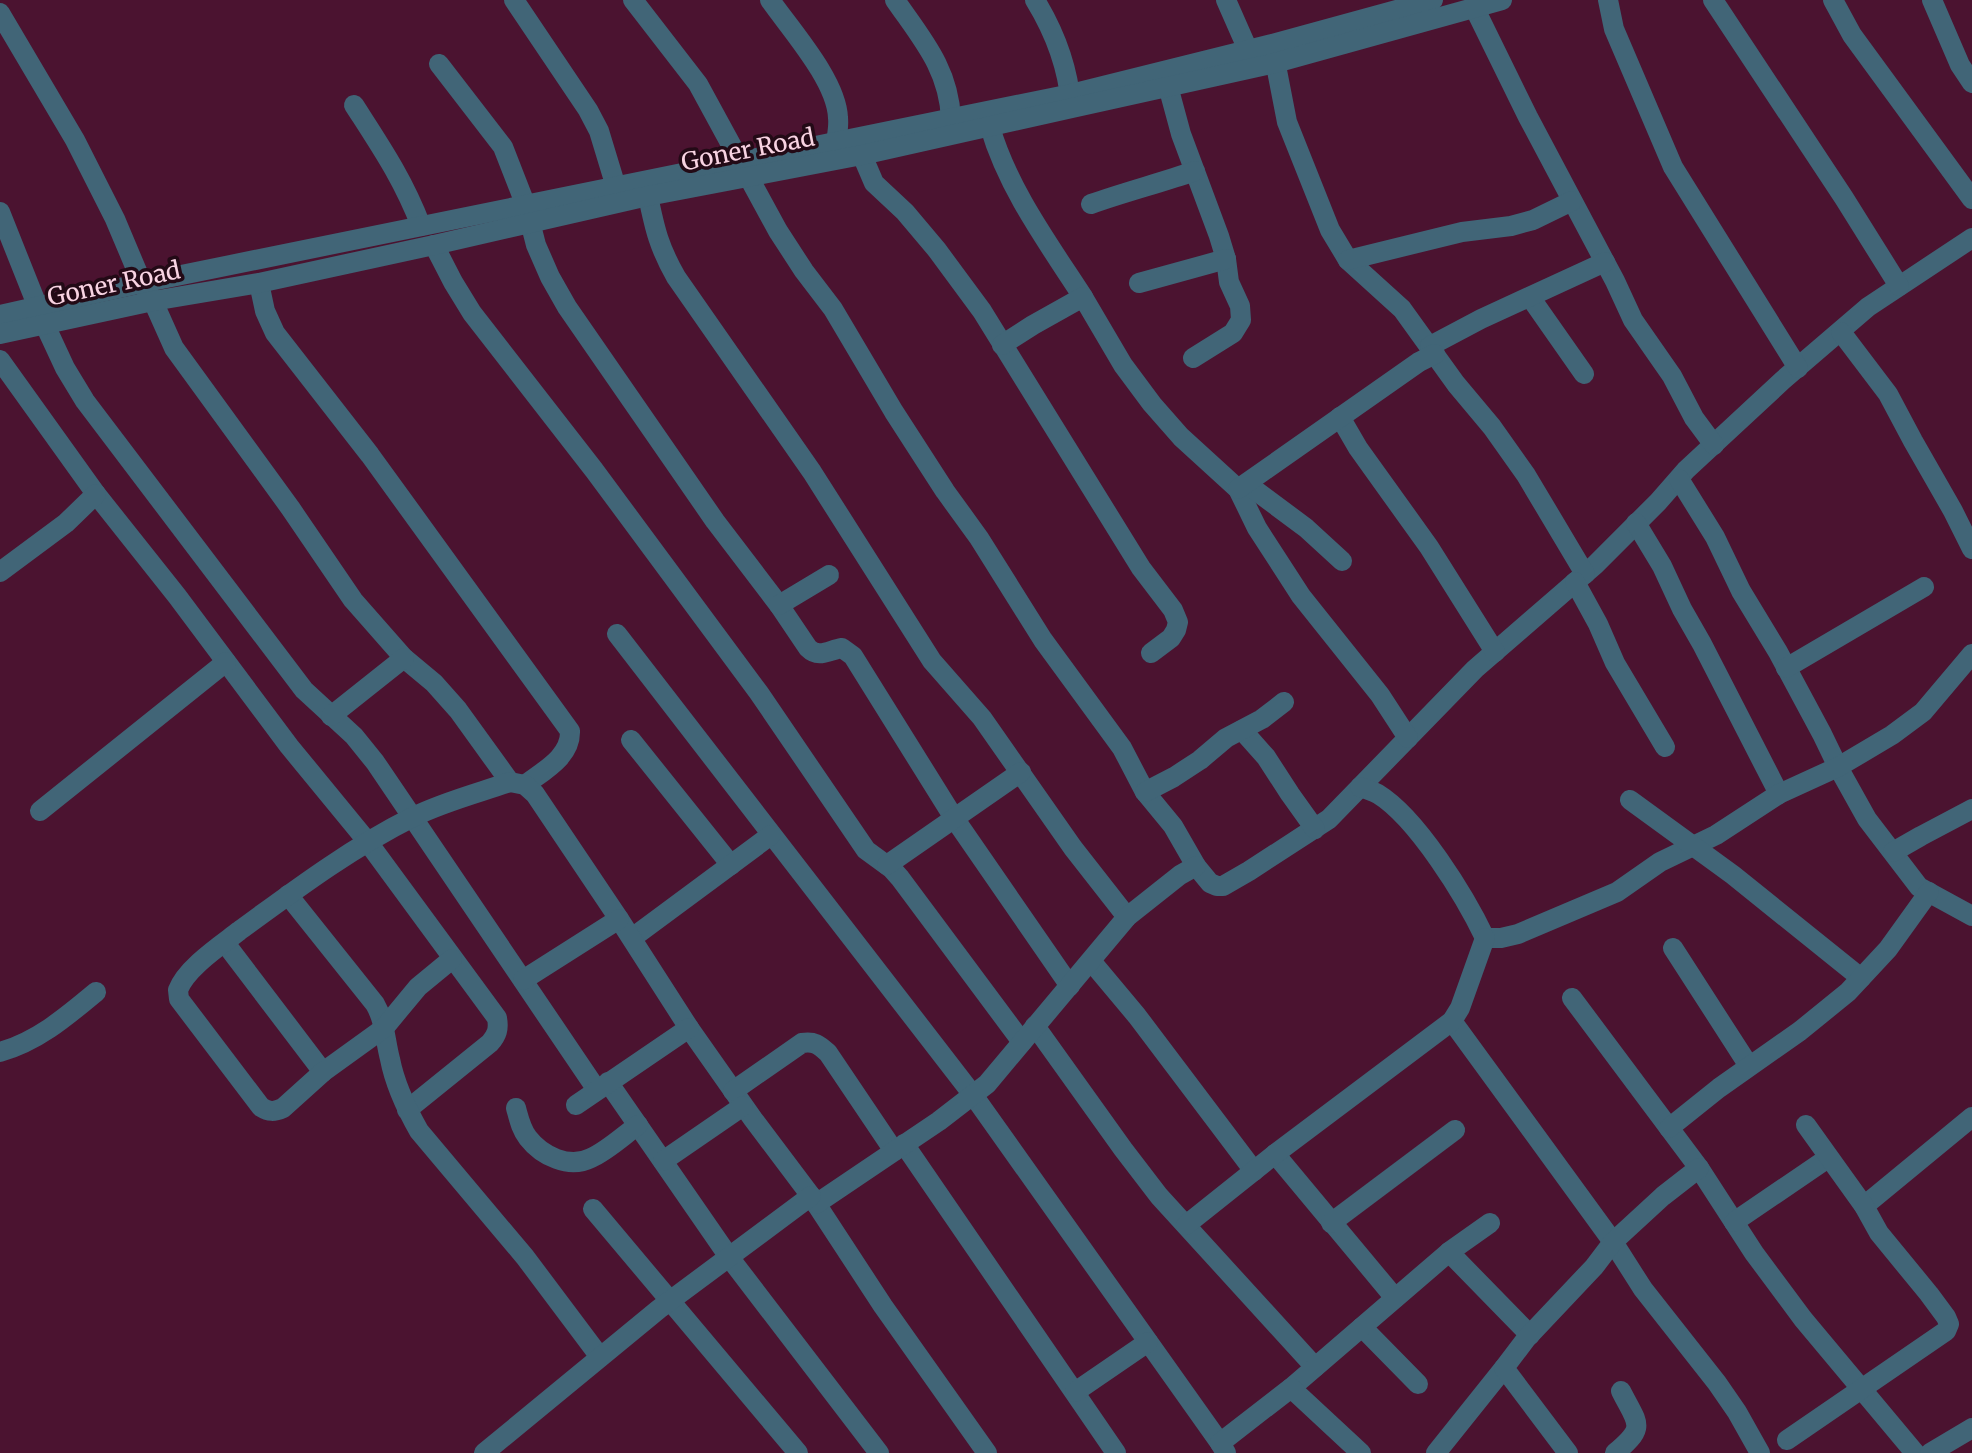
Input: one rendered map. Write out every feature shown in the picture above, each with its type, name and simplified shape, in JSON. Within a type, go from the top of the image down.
[{"type":"street","points":[[514,0],[588,110],[599,131],[616,187]]},
{"type":"street","points":[[633,0],[698,84],[778,231],[833,309],[894,412],[1043,640],[1122,748],[1145,792],[1173,826],[1196,866],[1210,883],[1217,886],[1223,886],[1249,871],[1329,819],[1465,679],[1580,578],[1714,445],[1798,368],[1868,307],[1972,238]]},
{"type":"street","points":[[770,0],[833,91],[838,117],[836,143]]},
{"type":"street","points":[[895,0],[942,72],[950,98],[951,119]]},
{"type":"street","points":[[1035,0],[1062,58],[1071,101]]},
{"type":"street","points":[[1226,0],[1248,50]]},
{"type":"street","name":"Goner Road","points":[[0,334],[42,316],[142,283],[421,226],[528,215],[648,196],[836,143],[951,119],[1071,101],[1274,53],[1433,0]]},
{"type":"street","name":"Goner Road","points":[[1399,12],[1474,7],[1502,0]]},
{"type":"street","points":[[1608,0],[1614,29],[1673,167],[1798,368]]},
{"type":"street","points":[[1713,0],[1899,286]]},
{"type":"street","points":[[1833,0],[1852,35],[1972,199]]},
{"type":"street","points":[[1932,0],[1960,65],[1972,83]]},
{"type":"street","points":[[1474,7],[1633,320],[1714,445]]},
{"type":"street","points":[[0,13],[75,140],[174,348],[194,379],[291,509],[353,600],[404,658],[434,683],[518,784],[535,794],[689,1028],[814,1200],[883,1306],[987,1453]]},
{"type":"street","name":"Goner Road","points":[[1166,79],[1248,50],[1274,53]]},
{"type":"street","points":[[1274,53],[1287,122],[1330,230],[1348,260],[1402,309],[1526,475],[1580,578],[1615,663],[1665,747]]},
{"type":"street","points":[[439,64],[503,147],[536,245],[567,307],[715,521],[812,653],[821,654],[842,648],[853,656],[954,818],[1070,986]]},
{"type":"street","points":[[1166,79],[1181,134],[1226,259],[1229,282],[1240,306],[1241,320],[1233,333],[1193,358]]},
{"type":"street","name":"Goner Road","points":[[0,315],[42,316],[259,283],[434,245],[616,187],[862,155],[990,127],[1071,101]]},
{"type":"street","points":[[354,105],[394,167],[421,226]]},
{"type":"street","points":[[990,127],[997,153],[1036,225],[1123,365],[1152,404],[1181,437],[1242,487],[1306,528],[1342,561]]},
{"type":"street","points":[[862,155],[874,183],[905,212],[982,311],[1141,568],[1173,610],[1178,622],[1176,630],[1171,638],[1151,653]]},
{"type":"street","points":[[1091,204],[1195,171]]},
{"type":"street","points":[[648,196],[661,251],[676,277],[812,472],[932,661],[982,718],[1073,848],[1127,917]]},
{"type":"street","points":[[1348,260],[1462,232],[1511,226],[1533,220],[1572,201]]},
{"type":"street","points":[[0,212],[65,368],[85,401],[304,690],[354,736],[375,762],[523,980],[603,1086],[638,1125],[729,1257],[879,1453]]},
{"type":"street","points":[[434,245],[472,313],[594,470],[750,681],[866,850],[900,878],[1159,1196],[1315,1367]]},
{"type":"street","points":[[1139,283],[1226,259]]},
{"type":"street","points":[[1242,487],[1432,350],[1481,319],[1605,262]]},
{"type":"street","points":[[259,283],[265,311],[275,333],[370,455],[563,719],[570,731],[570,742],[563,755],[518,784],[428,810],[367,841],[225,943],[186,976],[178,990],[179,999],[261,1107],[276,1112],[323,1072],[384,1028],[418,987],[452,959]]},
{"type":"street","points":[[1002,345],[1083,297]]},
{"type":"street","points":[[1530,297],[1584,374]]},
{"type":"street","points":[[1841,332],[1888,394],[1967,525],[1972,549]]},
{"type":"street","points":[[0,360],[96,494],[289,746],[367,841],[497,1018],[497,1035],[490,1043],[407,1110]]},
{"type":"street","points":[[1340,417],[1358,448],[1429,547],[1495,652]]},
{"type":"street","points":[[1679,479],[1715,537],[1741,591],[1867,819],[1919,887],[1972,916]]},
{"type":"street","points":[[1242,487],[1257,528],[1301,596],[1380,695],[1408,738]]},
{"type":"street","points":[[0,572],[66,523],[96,494]]},
{"type":"street","points":[[1636,523],[1662,566],[1779,794]]},
{"type":"street","points":[[779,605],[829,575]]},
{"type":"street","points":[[1786,668],[1924,587]]},
{"type":"street","points":[[617,634],[973,1095],[1223,1448],[1449,1252],[1490,1223]]},
{"type":"street","points":[[1485,938],[1518,934],[1617,892],[1660,862],[1716,835],[1779,794],[1838,767],[1892,735],[1923,712],[1972,654]]},
{"type":"street","points":[[331,716],[404,658]]},
{"type":"street","points":[[40,811],[226,662]]},
{"type":"street","points":[[1145,792],[1174,777],[1226,738],[1262,719],[1284,702]]},
{"type":"street","points":[[1242,730],[1266,757],[1315,829]]},
{"type":"street","points":[[631,740],[731,865]]},
{"type":"street","points":[[887,865],[1021,772]]},
{"type":"street","points":[[1186,1225],[1452,1021],[1460,1008],[1485,938],[1421,836],[1377,793],[1360,787]]},
{"type":"street","points":[[1630,800],[1733,875],[1861,978]]},
{"type":"street","points":[[1893,852],[1972,809]]},
{"type":"street","points":[[632,938],[771,835]]},
{"type":"street","points":[[484,1453],[671,1300],[729,1257],[939,1121],[987,1084],[1127,917],[1196,866]]},
{"type":"street","points":[[1669,1128],[1848,992],[1888,949],[1929,892]]},
{"type":"street","points":[[288,895],[382,1016],[390,1062],[407,1110],[419,1131],[525,1257],[600,1357]]},
{"type":"street","points":[[523,980],[619,919]]},
{"type":"street","points":[[225,943],[323,1072]]},
{"type":"street","points":[[1673,948],[1749,1066]]},
{"type":"street","points":[[1091,961],[1137,1016],[1254,1171]]},
{"type":"street","points":[[0,1052],[17,1047],[52,1028],[96,992]]},
{"type":"street","points":[[1572,998],[1699,1168],[1754,1253],[1803,1319],[1915,1453]]},
{"type":"street","points":[[1452,1021],[1613,1242],[1643,1289],[1717,1383],[1760,1453]]},
{"type":"street","points":[[576,1105],[689,1028]]},
{"type":"street","points":[[663,1161],[802,1043],[820,1045],[899,1147],[1116,1453]]},
{"type":"street","points":[[516,1108],[529,1139],[543,1153],[563,1161],[580,1162],[591,1158],[638,1125]]},
{"type":"street","points":[[1864,1206],[1972,1117]]},
{"type":"street","points":[[1787,1440],[1946,1331],[1949,1324],[1929,1294],[1879,1233],[1864,1206],[1806,1125]]},
{"type":"street","points":[[1331,1223],[1455,1130]]},
{"type":"street","points":[[1275,1154],[1395,1298]]},
{"type":"street","points":[[1734,1222],[1828,1158]]},
{"type":"street","points":[[1436,1453],[1530,1335],[1577,1286],[1613,1242],[1699,1168]]},
{"type":"street","points":[[593,1209],[671,1300],[790,1450]]},
{"type":"street","points":[[1449,1252],[1530,1335]]},
{"type":"street","points":[[1362,1327],[1418,1384]]},
{"type":"street","points":[[1075,1392],[1148,1342]]},
{"type":"street","points":[[1504,1368],[1568,1453]]},
{"type":"street","points":[[1291,1388],[1361,1453]]},
{"type":"street","points":[[1615,1453],[1635,1437],[1637,1428],[1621,1391]]},
{"type":"street","points":[[1930,1453],[1972,1428]]}]
